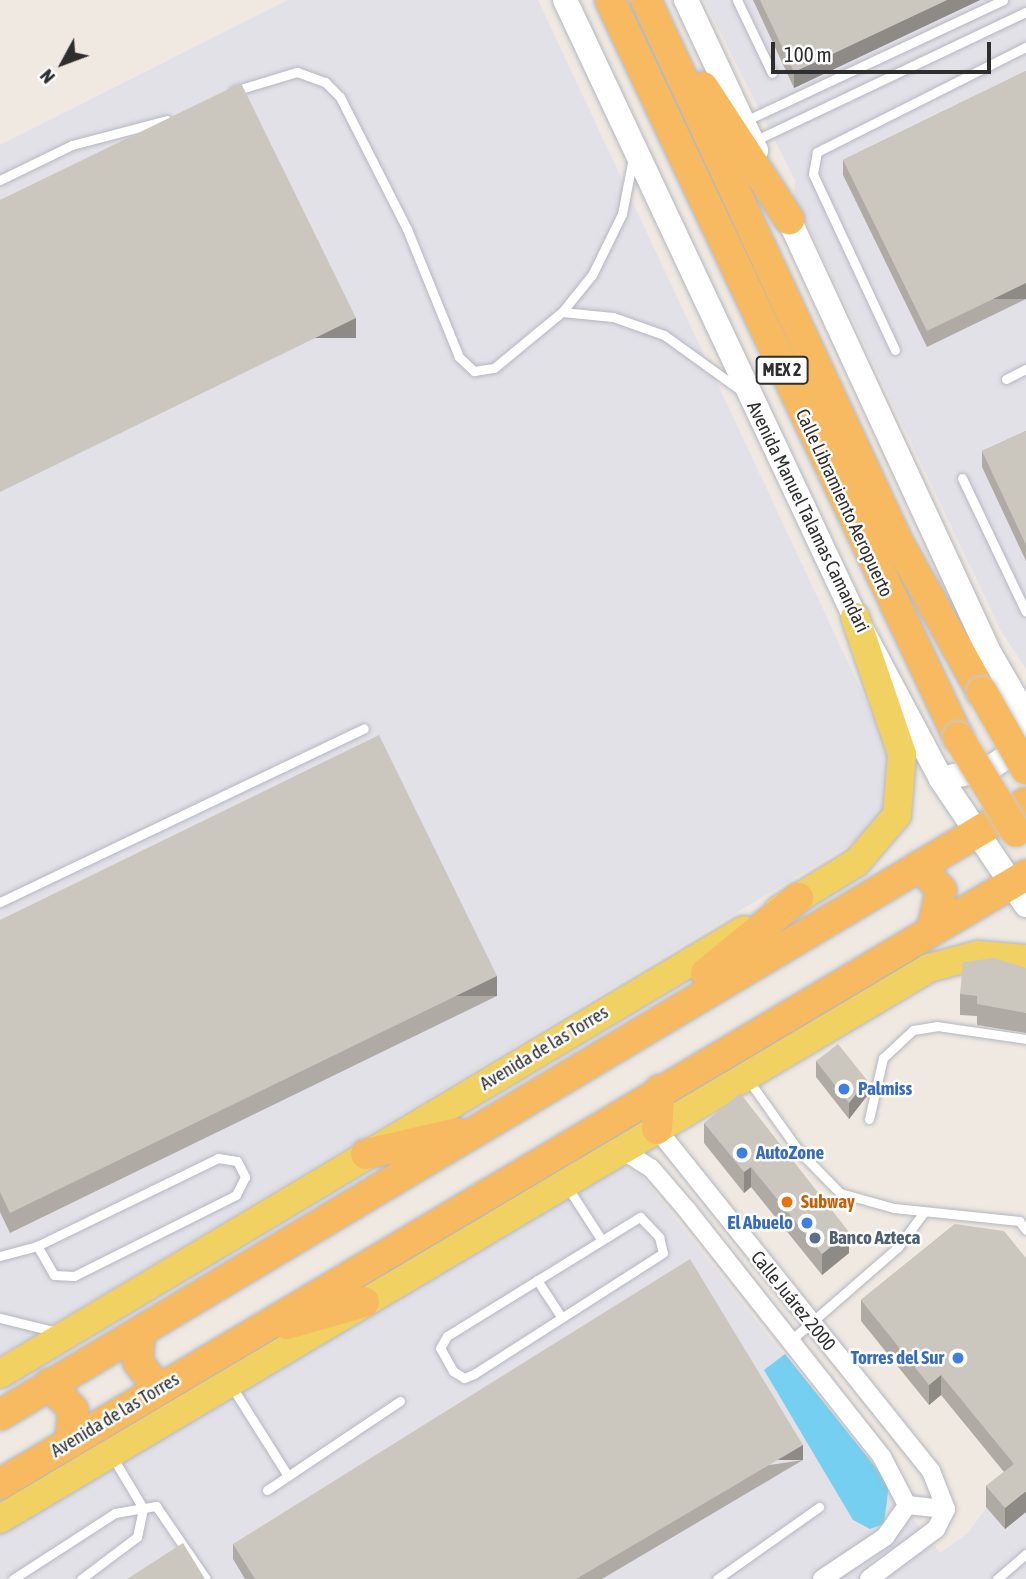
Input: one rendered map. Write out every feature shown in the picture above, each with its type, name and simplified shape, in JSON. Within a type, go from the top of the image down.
[{"type":"highway","name":"Calle Libramiento Aeropuerto","points":[[610,0],[958,737],[1026,845]]},
{"type":"highway","name":"Calle Libramiento Aeropuerto","points":[[647,0],[898,542],[991,684]]},
{"type":"highway","points":[[647,0],[789,219]]},
{"type":"highway","name":"MEX 2","points":[[991,684],[1026,769]]},
{"type":"highway","name":"Avenida de las Torres","points":[[0,1415],[485,1127],[629,1036],[1026,803]]},
{"type":"highway","points":[[919,866],[942,890],[933,925]]},
{"type":"highway","name":"Avenida de las Torres","points":[[0,1484],[933,925],[1020,888]]},
{"type":"highway","points":[[629,1036],[798,898]]},
{"type":"highway","points":[[657,1129],[660,1090]]},
{"type":"highway","points":[[366,1154],[485,1127]]},
{"type":"highway","points":[[246,1336],[364,1302]]},
{"type":"highway","points":[[140,1333],[138,1362],[159,1389]]},
{"type":"highway","points":[[49,1384],[73,1410],[70,1443]]},
{"type":"main road","name":"Avenida Manuel Talamas Camandari","points":[[565,0],[855,617],[942,779],[975,832],[1020,888]]},
{"type":"main road","points":[[686,0],[789,219],[991,684],[1025,706],[1022,738],[1014,752],[967,777],[942,779]]},
{"type":"main road","name":"Avenida de las Torres","points":[[0,1374],[798,898],[876,846],[897,816],[903,791],[902,754],[855,617]]},
{"type":"main road","name":"Avenida de las Torres","points":[[0,1519],[929,968],[978,955],[1026,960]]},
{"type":"street","name":"Calle Juárez 2000","points":[[657,1129],[931,1471],[946,1509]]},
{"type":"street","name":"Calle Juárez 2000","points":[[622,1150],[661,1178],[882,1457],[907,1505]]},
{"type":"street","points":[[822,1579],[886,1537],[907,1505],[946,1509],[936,1530],[869,1579]]},
{"type":"lane","points":[[737,0],[772,73]]},
{"type":"lane","points":[[748,132],[1003,0]]},
{"type":"lane","points":[[748,132],[1026,11],[1022,0]]},
{"type":"lane","points":[[895,350],[813,174],[817,152],[1026,47]]},
{"type":"lane","points":[[223,95],[297,72],[325,82],[340,97],[407,229],[459,357],[474,371],[494,368],[562,312],[613,235],[635,149]]},
{"type":"lane","points":[[0,180],[72,145],[182,113]]},
{"type":"lane","points":[[562,312],[613,317],[664,335],[752,400]]},
{"type":"lane","points":[[1006,379],[1026,369]]},
{"type":"lane","points":[[962,478],[1026,612]]},
{"type":"lane","points":[[0,902],[364,728]]},
{"type":"lane","points":[[869,1119],[883,1058],[913,1030],[937,1026],[1026,1039]]},
{"type":"lane","points":[[746,1076],[799,1151],[839,1193],[924,1212],[1019,1221],[1026,1230]]},
{"type":"lane","points":[[0,1256],[37,1246],[218,1158],[237,1161],[245,1177],[236,1195],[74,1276],[54,1275],[37,1246]]},
{"type":"lane","points":[[566,1184],[601,1239]]},
{"type":"lane","points":[[790,1340],[898,1247],[924,1212]]},
{"type":"lane","points":[[640,1217],[665,1249],[562,1318],[464,1378],[446,1362],[440,1348],[447,1336],[601,1239],[640,1217]]},
{"type":"lane","points":[[537,1280],[562,1318]]},
{"type":"lane","points":[[0,1318],[66,1334]]},
{"type":"lane","points":[[230,1382],[288,1476]]},
{"type":"lane","points":[[267,1490],[400,1401]]},
{"type":"lane","points":[[81,1579],[130,1546],[143,1508],[111,1453]]},
{"type":"lane","points":[[717,1579],[819,1507]]},
{"type":"lane","points":[[13,1579],[115,1513],[143,1508],[165,1512],[206,1579]]},
{"type":"lane","points":[[997,1579],[1026,1555]]},
{"type":"shaded area","points":[[288,0],[538,0],[888,748],[890,799],[877,828],[0,1356],[0,145]]},
{"type":"shaded area","points":[[704,0],[1026,0],[1026,669],[1001,631],[794,196],[795,180]]},
{"type":"shaded area","points":[[618,1165],[640,1174],[940,1553],[968,1533],[987,1507],[1026,1512],[1026,1579],[0,1579],[0,1533]]},
{"type":"water","points":[[785,1354],[889,1484],[884,1524],[870,1529],[853,1520],[764,1370]]},
{"type":"building","points":[[760,0],[947,0],[794,72]]},
{"type":"building","points":[[1026,71],[1026,283],[927,331],[843,160]]},
{"type":"building","points":[[241,83],[356,318],[0,492],[0,200]]},
{"type":"building","points":[[1026,431],[1026,545],[982,451]]},
{"type":"building","points":[[379,735],[497,976],[10,1213],[0,1192],[0,920]]},
{"type":"building","points":[[994,958],[1026,968],[1026,1013],[977,1004],[977,996],[960,994],[963,962]]},
{"type":"building","points":[[838,1044],[867,1080],[849,1103],[816,1061]]},
{"type":"building","points":[[740,1093],[849,1232],[822,1254],[751,1167],[744,1172],[704,1123]]},
{"type":"building","name":"Torres del Sur","points":[[955,1224],[1004,1231],[1026,1258],[1026,1491],[1005,1508],[986,1486],[1014,1464],[941,1375],[929,1385],[861,1300]]},
{"type":"building","points":[[690,1259],[803,1445],[576,1579],[255,1579],[233,1544]]},
{"type":"building","points":[[183,1543],[205,1579],[127,1579]]},
{"type":"place","name":"Palmiss","points":[[844,1089]]},
{"type":"place","name":"AutoZone","points":[[742,1153]]},
{"type":"place","name":"Subway","points":[[787,1202]]},
{"type":"place","name":"El Abuelo","points":[[807,1223]]},
{"type":"place","name":"Banco Azteca","points":[[815,1238]]},
{"type":"place","name":"Torres del Sur","points":[[958,1358]]}]
